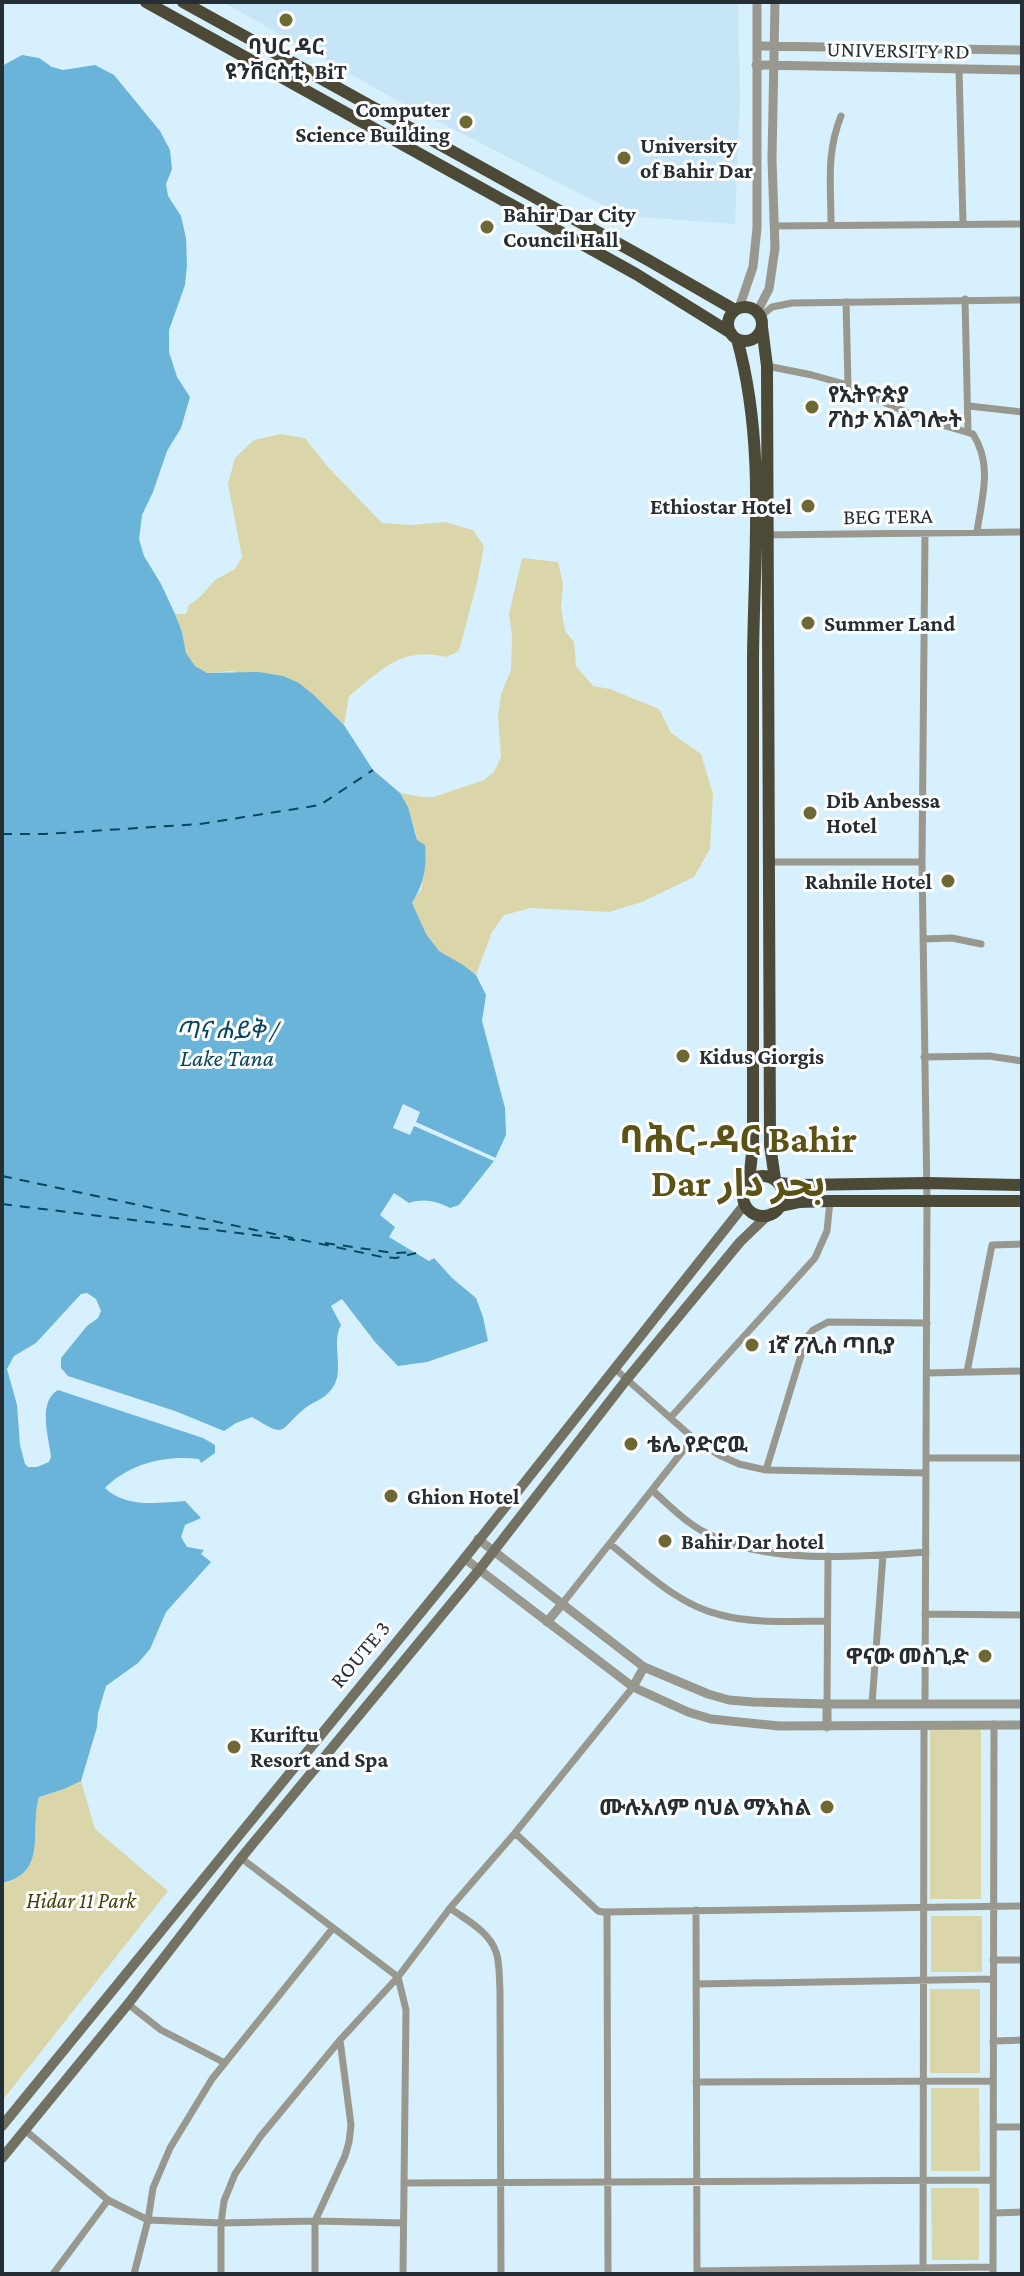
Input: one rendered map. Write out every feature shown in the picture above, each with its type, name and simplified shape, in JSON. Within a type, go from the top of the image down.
[{"type":"highway","points":[[146,2],[636,274],[734,336],[750,341],[760,333],[760,318]]},
{"type":"highway","points":[[183,2],[737,309],[749,307],[760,318],[767,366],[761,535],[753,821],[753,1144],[749,1182],[744,1195],[745,1204],[754,1214],[767,1216],[781,1206],[783,1194],[777,1181],[770,1145],[769,821],[761,535],[747,374],[729,321],[737,309]]},
{"type":"highway","points":[[753,821],[769,821]]},
{"type":"highway","points":[[752,877],[769,877]]},
{"type":"highway","points":[[753,1084],[770,1084]]},
{"type":"highway","points":[[749,1182],[758,1176],[799,1185],[1022,1185]]},
{"type":"highway","points":[[781,1206],[830,1201],[1022,1201]]},
{"type":"main road","name":"ROUTE 3","points":[[2,2126],[464,1558],[745,1204]]},
{"type":"main road","points":[[2,2158],[128,2004],[241,1858],[479,1570],[627,1379],[740,1242],[767,1216]]},
{"type":"main road","points":[[289,1770],[304,1783]]},
{"type":"main road","points":[[210,1870],[223,1882]]},
{"type":"main road","points":[[97,2011],[112,2022]]},
{"type":"street","points":[[737,309],[753,267],[757,228],[757,2]]},
{"type":"street","points":[[760,318],[773,271],[775,2]]},
{"type":"street","name":"UNIVERSITY RD","points":[[757,46],[1022,50]]},
{"type":"street","name":"UNIVERSITY RD","points":[[756,65],[1022,70]]},
{"type":"street","points":[[959,69],[963,223]]},
{"type":"street","points":[[831,224],[829,157],[841,116]]},
{"type":"street","points":[[757,228],[831,224],[1022,224]]},
{"type":"street","points":[[965,299],[968,431]]},
{"type":"street","points":[[760,318],[772,307],[782,304],[1022,300]]},
{"type":"street","points":[[846,302],[848,385]]},
{"type":"street","points":[[767,366],[848,385],[918,418],[973,434],[985,462],[986,476],[977,532]]},
{"type":"street","points":[[969,406],[1022,412]]},
{"type":"street","name":"BEG TERA","points":[[761,535],[1022,532]]},
{"type":"street","points":[[923,2270],[927,1373],[922,862],[925,534]]},
{"type":"street","points":[[769,862],[922,862]]},
{"type":"street","points":[[924,939],[952,938],[981,944]]},
{"type":"street","points":[[924,1057],[989,1056],[1022,1061]]},
{"type":"street","points":[[671,1417],[815,1258],[827,1231],[830,1201]]},
{"type":"street","points":[[967,1372],[992,1245],[1022,1244]]},
{"type":"street","points":[[766,1470],[806,1339],[813,1330],[828,1322],[927,1323]]},
{"type":"street","points":[[614,1368],[693,1438],[739,1464],[766,1470],[926,1473]]},
{"type":"street","points":[[927,1373],[1022,1371]]},
{"type":"street","points":[[547,1622],[693,1438]]},
{"type":"street","points":[[926,1458],[1022,1458]]},
{"type":"street","points":[[653,1491],[703,1532],[730,1544],[761,1552],[828,1556],[926,1552]]},
{"type":"street","points":[[478,1539],[644,1667],[688,1687],[729,1700],[827,1704],[1022,1704]]},
{"type":"street","points":[[610,1544],[671,1592],[720,1615],[752,1620],[827,1621]]},
{"type":"street","points":[[872,1704],[883,1555]]},
{"type":"street","points":[[827,1727],[828,1556]]},
{"type":"street","points":[[464,1558],[633,1687],[659,1701],[711,1719],[757,1725],[827,1727],[1022,1725]]},
{"type":"street","points":[[925,1614],[1022,1615]]},
{"type":"street","points":[[221,2274],[224,2201],[235,2174],[260,2137],[340,2040],[398,1977],[450,1908],[633,1687],[644,1667]]},
{"type":"street","points":[[696,1910],[697,2272],[993,2270],[994,1704]]},
{"type":"street","points":[[515,1833],[598,1911],[607,1913],[1022,1906]]},
{"type":"street","points":[[241,1858],[398,1977],[406,2010],[403,2274]]},
{"type":"street","points":[[450,1908],[485,1933],[497,1957],[500,1990],[501,2274]]},
{"type":"street","points":[[607,1913],[608,2274]]},
{"type":"street","points":[[134,2274],[153,2188],[170,2148],[212,2079],[333,1928]]},
{"type":"street","points":[[993,1960],[1022,1960]]},
{"type":"street","points":[[696,1984],[993,1979]]},
{"type":"street","points":[[128,2004],[161,2030],[225,2063]]},
{"type":"street","points":[[315,2274],[315,2221],[349,2142],[350,2113],[340,2040]]},
{"type":"street","points":[[993,2041],[1022,2040]]},
{"type":"street","points":[[696,2082],[993,2081]]},
{"type":"street","points":[[993,2127],[1022,2127]]},
{"type":"street","points":[[26,2131],[108,2200],[148,2220],[403,2223]]},
{"type":"street","points":[[404,2183],[993,2180]]},
{"type":"street","points":[[53,2274],[108,2200]]},
{"type":"street","points":[[993,2213],[1022,2212]]},
{"type":"shaded area","name":"University of Bahir Dar","points":[[223,2],[738,2],[740,98],[735,224],[624,216],[396,100]]},
{"type":"green space","points":[[281,434],[305,438],[327,466],[382,523],[412,525],[444,522],[473,530],[484,546],[459,651],[446,657],[416,655],[382,669],[349,696],[344,725],[315,696],[232,671],[207,673],[195,666],[186,653],[175,614],[186,614],[189,605],[215,580],[235,569],[242,557],[228,484],[235,458],[254,440]]},
{"type":"green space","points":[[522,558],[558,562],[563,584],[561,608],[565,631],[574,642],[576,666],[593,686],[610,689],[659,709],[671,733],[701,754],[713,794],[710,849],[694,877],[642,902],[609,912],[531,908],[504,915],[492,932],[476,975],[437,949],[412,903],[422,888],[417,841],[400,793],[434,797],[484,780],[494,772],[501,757],[498,717],[501,694],[511,670],[509,614]]},
{"type":"green space","points":[[930,1726],[981,1726],[981,1899],[930,1899]]},
{"type":"green space","name":"Hidar 11 Park","points":[[81,1781],[95,1829],[168,1891],[2,2101],[2,1883],[9,1882],[36,1834],[35,1811],[39,1797]]},
{"type":"green space","points":[[931,1916],[982,1916],[982,1972],[931,1972]]},
{"type":"green space","points":[[930,1989],[980,1989],[980,2073],[930,2073]]},
{"type":"green space","points":[[931,2088],[979,2088],[980,2171],[931,2171]]},
{"type":"green space","points":[[931,2188],[979,2188],[979,2260],[932,2260]]},
{"type":"water","name":"ጣና ሐይቅ / Lake Tana","points":[[22,55],[39,58],[63,70],[95,65],[114,75],[160,131],[170,150],[172,169],[166,184],[168,196],[181,216],[187,265],[185,285],[169,330],[169,352],[177,377],[190,397],[181,428],[167,451],[142,515],[139,539],[144,556],[175,614],[186,653],[195,666],[207,673],[259,672],[283,676],[299,683],[344,725],[373,770],[400,793],[408,807],[417,840],[425,845],[424,875],[412,903],[426,934],[439,951],[476,975],[486,995],[482,1021],[505,1108],[506,1135],[494,1161],[459,1205],[450,1208],[430,1201],[409,1203],[394,1193],[380,1215],[395,1227],[389,1237],[429,1261],[434,1258],[476,1298],[488,1341],[427,1362],[398,1366],[342,1299],[331,1306],[341,1325],[335,1384],[324,1397],[304,1409],[281,1430],[252,1417],[224,1431],[175,1411],[68,1376],[61,1368],[61,1358],[101,1311],[96,1299],[87,1293],[81,1294],[36,1343],[14,1356],[7,1369],[17,1405],[20,1445],[28,1467],[49,1462],[51,1457],[46,1411],[58,1390],[203,1438],[215,1445],[215,1453],[201,1463],[199,1459],[173,1458],[148,1463],[125,1473],[105,1488],[122,1499],[132,1501],[185,1501],[201,1518],[185,1525],[181,1537],[187,1547],[204,1550],[201,1554],[211,1562],[166,1612],[150,1649],[138,1663],[106,1686],[81,1781],[39,1797],[32,1860],[17,1878],[2,1883],[2,66]]},
{"type":"pier","points":[[403,1104],[420,1112],[416,1122],[496,1158],[494,1161],[414,1126],[410,1135],[393,1128]]},
{"type":"ferry route","points":[[2,834],[200,824],[320,805],[373,770]]},
{"type":"ferry route","points":[[2,1176],[382,1257],[396,1258],[416,1253]]},
{"type":"ferry route","points":[[2,1204],[295,1240]]},
{"type":"ferry route","points":[[325,1243],[394,1253],[414,1252]]},
{"type":"place","name":"ባህር ዳር ዩንቨርስቲ, BiT","points":[[286,20]]},
{"type":"place","name":"Computer Science Building","points":[[466,122]]},
{"type":"place","name":"University of Bahir Dar","points":[[624,158]]},
{"type":"place","name":"Bahir Dar City Council Hall","points":[[487,227]]},
{"type":"place","name":"የኢትዮጵያ ፖስታ አገልግሎት","points":[[812,407]]},
{"type":"place","name":"Ethiostar Hotel","points":[[808,506]]},
{"type":"place","name":"Summer Land","points":[[808,623]]},
{"type":"place","name":"Dib Anbessa Hotel","points":[[810,813]]},
{"type":"place","name":"Rahnile Hotel","points":[[948,881]]},
{"type":"place","name":"Kidus Giorgis","points":[[683,1056]]},
{"type":"place","name":"1ኛ ፖሊስ ጣቢያ","points":[[752,1345]]},
{"type":"place","name":"ቴሌ የድሮዉ","points":[[631,1444]]},
{"type":"place","name":"Ghion Hotel","points":[[391,1496]]},
{"type":"place","name":"Bahir Dar hotel","points":[[665,1541]]},
{"type":"place","name":"ዋናው መስጊድ","points":[[985,1656]]},
{"type":"place","name":"Kuriftu Resort and Spa","points":[[234,1747]]},
{"type":"place","name":"ሙሉአለም ባህል ማእከል","points":[[827,1807]]},
{"type":"district","name":"ባሕር-ዳር Bahir Dar بحر دار","points":[[738,1161]]}]
